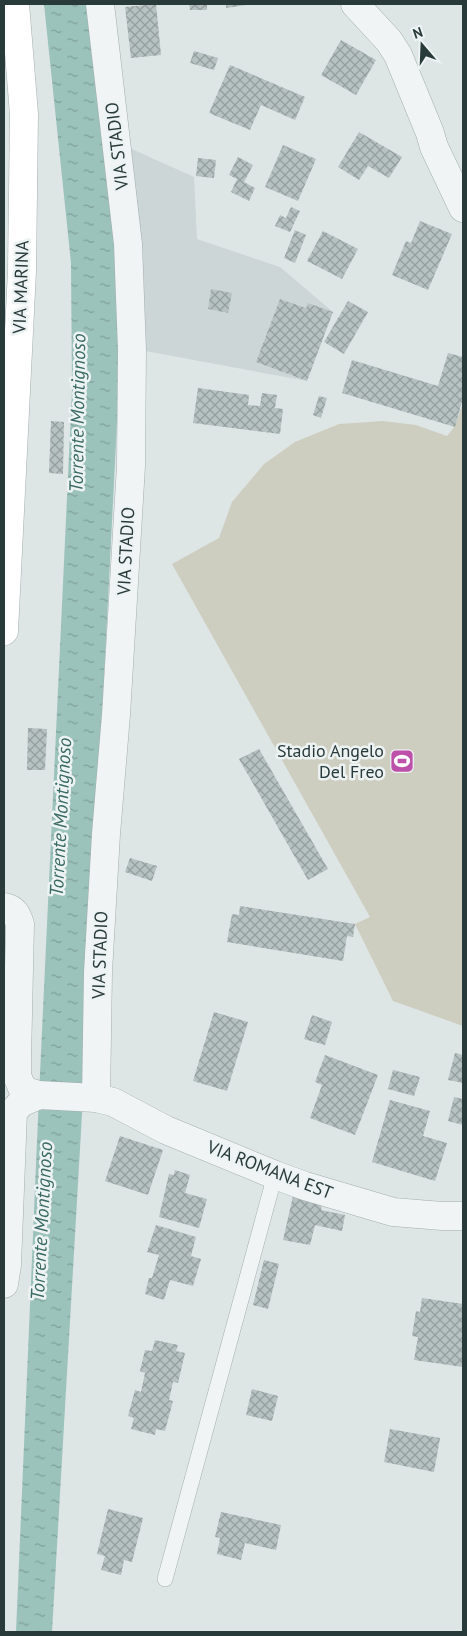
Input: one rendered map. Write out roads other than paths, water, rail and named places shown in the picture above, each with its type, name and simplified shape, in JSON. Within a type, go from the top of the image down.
[{"type":"main road","name":"VIA MARINA","points":[[4,631],[19,334],[24,114],[14,4]]},
{"type":"street","name":"VIA STADIO","points":[[90,1098],[104,853],[116,715],[131,466],[132,350],[128,244],[100,4]]},
{"type":"street","points":[[360,6],[398,55],[438,155],[463,208]]},
{"type":"street","points":[[4,365],[19,334]]},
{"type":"street","points":[[4,908],[10,908],[17,913],[20,924],[17,1076],[23,1090],[38,1095]]},
{"type":"street","points":[[4,1284],[7,1265],[13,1112],[21,1103],[38,1095]]},
{"type":"street","name":"VIA ROMANA EST","points":[[38,1095],[90,1098],[113,1102],[166,1130],[275,1175],[305,1186],[393,1212],[463,1216]]},
{"type":"lane","points":[[165,1579],[275,1175]]},
{"type":"water","name":"Torrente Montignoso","points":[[44,4],[90,4],[119,279],[121,343],[83,1097],[52,1632],[16,1632],[72,391],[71,263]]},
{"type":"place","name":"Stadio Angelo Del Freo","points":[[402,761]]}]
